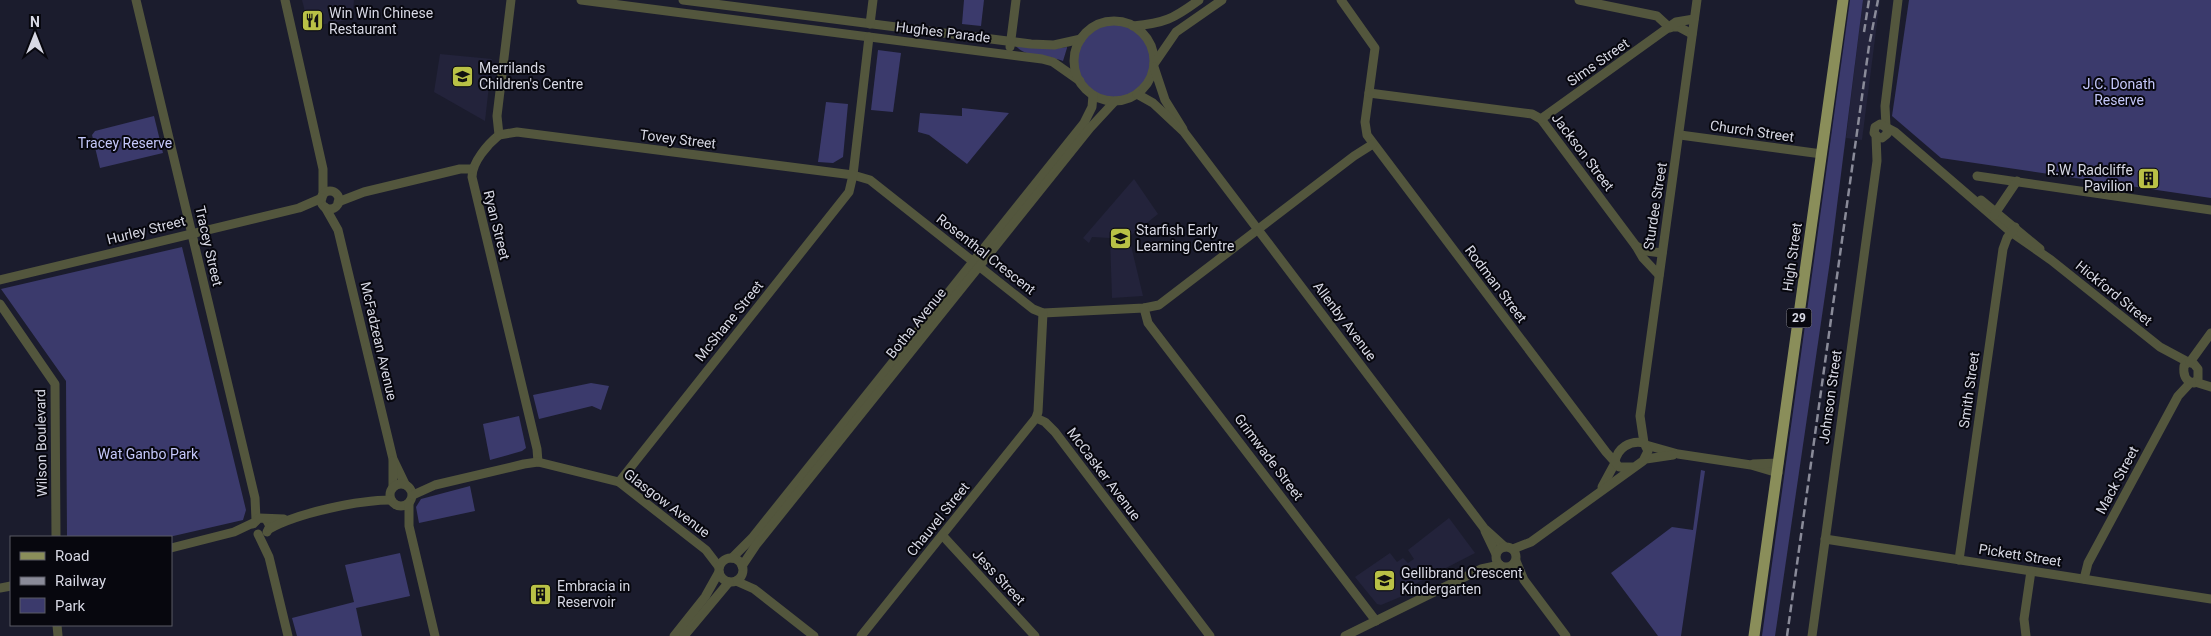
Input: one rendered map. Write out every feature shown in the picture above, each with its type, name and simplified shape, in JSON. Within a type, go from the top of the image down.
[{"type":"main road","name":"High Street","points":[[1754,636],[1779,468],[1842,0]]},
{"type":"street","name":"Tracey Street","points":[[136,0],[288,636]]},
{"type":"street","name":"McFadzean Avenue","points":[[283,0],[323,169],[337,198],[338,230],[393,459],[409,492],[408,526]]},
{"type":"street","points":[[337,198],[332,208],[323,202],[327,192],[337,198],[460,169],[472,169],[492,141],[499,135],[497,116],[511,0]]},
{"type":"street","name":"Hughes Parade","points":[[581,0],[1009,54],[1053,62],[1080,81]]},
{"type":"street","name":"Hughes Parade","points":[[683,0],[1010,42],[1054,46],[1082,39]]},
{"type":"street","points":[[870,24],[873,0]]},
{"type":"street","points":[[1009,54],[1016,0]]},
{"type":"street","points":[[1199,0],[1173,18],[1158,24],[1133,26],[1114,21],[1088,31],[1082,39],[1074,59],[1080,81],[1093,95],[1103,100],[1115,101],[1137,94],[1148,82],[1154,66],[1176,32],[1222,0]]},
{"type":"street","points":[[1036,418],[1038,412],[1043,313],[1144,308],[1159,305],[1371,143],[1365,127],[1375,48],[1341,0]]},
{"type":"street","points":[[1578,0],[1657,16],[1670,27],[1679,27],[1692,34]]},
{"type":"street","name":"Sturdee Street","points":[[1631,442],[1640,416],[1697,0]]},
{"type":"street","name":"Johnson Street","points":[[1812,636],[1882,132],[1898,0]]},
{"type":"street","points":[[797,27],[798,14]]},
{"type":"street","name":"Sims Street","points":[[1541,119],[1670,27],[1681,20],[1694,19]]},
{"type":"street","points":[[1133,26],[1149,42],[1154,66]]},
{"type":"street","points":[[854,175],[869,37]]},
{"type":"street","name":"Allenby Avenue","points":[[1154,66],[1165,100],[1179,120],[1184,132]]},
{"type":"street","name":"Jackson Street","points":[[1369,93],[1532,114],[1541,119],[1643,258],[1659,275]]},
{"type":"street","name":"Allenby Avenue","points":[[1137,94],[1156,106],[1184,132],[1484,528],[1496,555],[1504,566]]},
{"type":"street","name":"Botha Avenue","points":[[719,570],[752,538],[819,461],[1043,180],[1084,123],[1092,107],[1093,95]]},
{"type":"street","points":[[1156,106],[1165,100]]},
{"type":"street","name":"Botha Avenue","points":[[1043,180],[1115,101]]},
{"type":"street","name":"Tovey Street","points":[[499,135],[517,132],[854,175]]},
{"type":"street","name":"Hickford Street","points":[[1882,132],[1895,132],[1908,146],[2160,348],[2211,386]]},
{"type":"street","name":"Church Street","points":[[1680,135],[1822,154]]},
{"type":"street","name":"Rodman Street","points":[[1371,143],[1615,462]]},
{"type":"street","name":"McFadzean Avenue","points":[[323,169],[323,202],[338,230]]},
{"type":"street","name":"Ryan Street","points":[[472,169],[472,177],[537,449],[538,462]]},
{"type":"street","name":"Rosenthal Crescent","points":[[854,175],[870,180],[1033,309],[1043,313]]},
{"type":"street","name":"McShane Street","points":[[619,482],[849,192],[854,175]]},
{"type":"street","points":[[1977,176],[2211,210]]},
{"type":"street","points":[[1994,214],[2017,182]]},
{"type":"street","name":"Hurley Street","points":[[0,280],[323,202]]},
{"type":"street","name":"Smith Street","points":[[1959,560],[2003,249],[2013,230]]},
{"type":"street","points":[[1636,246],[1646,251],[1662,253]]},
{"type":"street","name":"Wilson Boulevard","points":[[0,304],[55,384],[56,536]]},
{"type":"street","name":"Grimwade Street","points":[[1144,308],[1148,323],[1376,621]]},
{"type":"street","name":"Mack Street","points":[[2084,579],[2088,563],[2211,333]]},
{"type":"street","name":"Sturdee Street","points":[[1640,416],[1645,444]]},
{"type":"street","name":"Chauvel Street","points":[[861,636],[1036,418]]},
{"type":"street","name":"McCasker Avenue","points":[[1036,418],[1045,422],[1055,432],[1210,636]]},
{"type":"street","points":[[1597,440],[1620,449]]},
{"type":"street","points":[[1599,491],[1608,480],[1620,449],[1631,442],[1645,444],[1678,454],[1779,468]]},
{"type":"street","points":[[1645,444],[1648,451],[1646,459]]},
{"type":"street","points":[[1481,569],[1504,566],[1516,560],[1531,542],[1599,491],[1646,459],[1678,454]]},
{"type":"street","name":"McFadzean Avenue","points":[[393,459],[393,496],[408,526],[435,636]]},
{"type":"street","name":"Botha Avenue","points":[[733,581],[819,461]]},
{"type":"street","name":"Glasgow Avenue","points":[[409,492],[538,462],[619,482],[706,550],[729,559],[742,569]]},
{"type":"street","points":[[1615,462],[1625,469],[1634,468]]},
{"type":"street","points":[[393,496],[403,506],[409,492]]},
{"type":"street","points":[[172,548],[409,492]]},
{"type":"street","name":"Allenby Avenue","points":[[1484,528],[1509,548]]},
{"type":"street","name":"Jess Street","points":[[943,536],[1034,636]]},
{"type":"street","name":"Pickett Street","points":[[1825,539],[2211,599]]},
{"type":"street","points":[[1345,636],[1481,569],[1496,555],[1499,549],[1531,542]]},
{"type":"street","points":[[1509,548],[1524,580],[1566,636]]},
{"type":"street","name":"Glasgow Avenue","points":[[706,550],[719,570],[722,579],[733,581]]},
{"type":"street","points":[[1504,566],[1524,580]]},
{"type":"street","points":[[742,569],[754,589]]},
{"type":"street","points":[[674,636],[705,597],[719,570]]},
{"type":"street","points":[[2026,636],[2024,619],[2031,571]]},
{"type":"street","points":[[684,636],[733,581],[754,589],[814,636]]},
{"type":"shaded area","points":[[302,0],[354,0],[352,19],[309,27]]},
{"type":"shaded area","points":[[1863,0],[1880,0],[1862,140],[1846,138]]},
{"type":"shaded area","name":"Merrilands Children's Centre","points":[[440,54],[492,59],[485,121],[434,92]]},
{"type":"shaded area","name":"Starfish Early Learning Centre","points":[[1134,179],[1158,214],[1129,237],[1143,296],[1112,298],[1110,238],[1092,237],[1089,243],[1083,238]]},
{"type":"shaded area","points":[[1449,518],[1475,553],[1415,584],[1417,590],[1381,605],[1377,604],[1355,577],[1390,553],[1397,562],[1403,558],[1408,563],[1414,559],[1408,550]]},
{"type":"green space","points":[[964,0],[984,0],[981,26],[962,24]]},
{"type":"green space","points":[[1850,0],[1863,0],[1830,261],[1775,636],[1762,636]]},
{"type":"green space","name":"J.C. Donath Reserve","points":[[1909,0],[2211,0],[2211,198],[1941,158],[1892,116]]},
{"type":"green space","points":[[1114,24],[1128,27],[1140,35],[1148,47],[1151,61],[1148,75],[1140,87],[1128,95],[1114,98],[1100,95],[1088,87],[1080,75],[1077,61],[1080,47],[1088,35],[1100,27]]},
{"type":"green space","points":[[1016,46],[1052,49],[1067,48],[1063,61],[1025,53]]},
{"type":"green space","points":[[878,50],[901,53],[893,112],[871,110]]},
{"type":"green space","points":[[826,102],[848,104],[843,157],[833,163],[818,162]]},
{"type":"green space","points":[[962,108],[1009,113],[967,164],[929,135],[918,132],[920,113],[962,116]]},
{"type":"green space","name":"Tracey Reserve","points":[[154,116],[163,153],[100,168],[92,135],[95,131]]},
{"type":"green space","name":"Wat Ganbo Park","points":[[182,247],[246,510],[243,520],[172,536],[67,536],[66,381],[1,289]]},
{"type":"green space","points":[[591,383],[609,386],[601,410],[592,406],[539,419],[533,395]]},
{"type":"green space","points":[[519,416],[526,448],[522,451],[490,460],[483,424]]},
{"type":"green space","points":[[1701,470],[1705,471],[1681,636],[1658,636],[1611,573],[1672,527],[1693,530]]},
{"type":"green space","points":[[470,486],[475,511],[419,523],[416,507],[421,499]]},
{"type":"green space","points":[[400,553],[410,596],[356,608],[362,636],[297,636],[292,618],[354,602],[345,565]]},
{"type":"railway","points":[[1864,32],[1869,0]]},
{"type":"railway","points":[[1787,636],[1869,46],[1878,0]]},
{"type":"place","name":"Win Win Chinese Restaurant","points":[[313,21]]},
{"type":"place","name":"Merrilands Children's Centre","points":[[463,76]]},
{"type":"place","name":"R.W. Radcliffe Pavilion","points":[[2149,178]]},
{"type":"place","name":"Starfish Early Learning Centre","points":[[1120,238]]},
{"type":"place","name":"Gellibrand Crescent Kindergarten","points":[[1385,581]]},
{"type":"place","name":"Embracia in Reservoir","points":[[541,594]]}]
